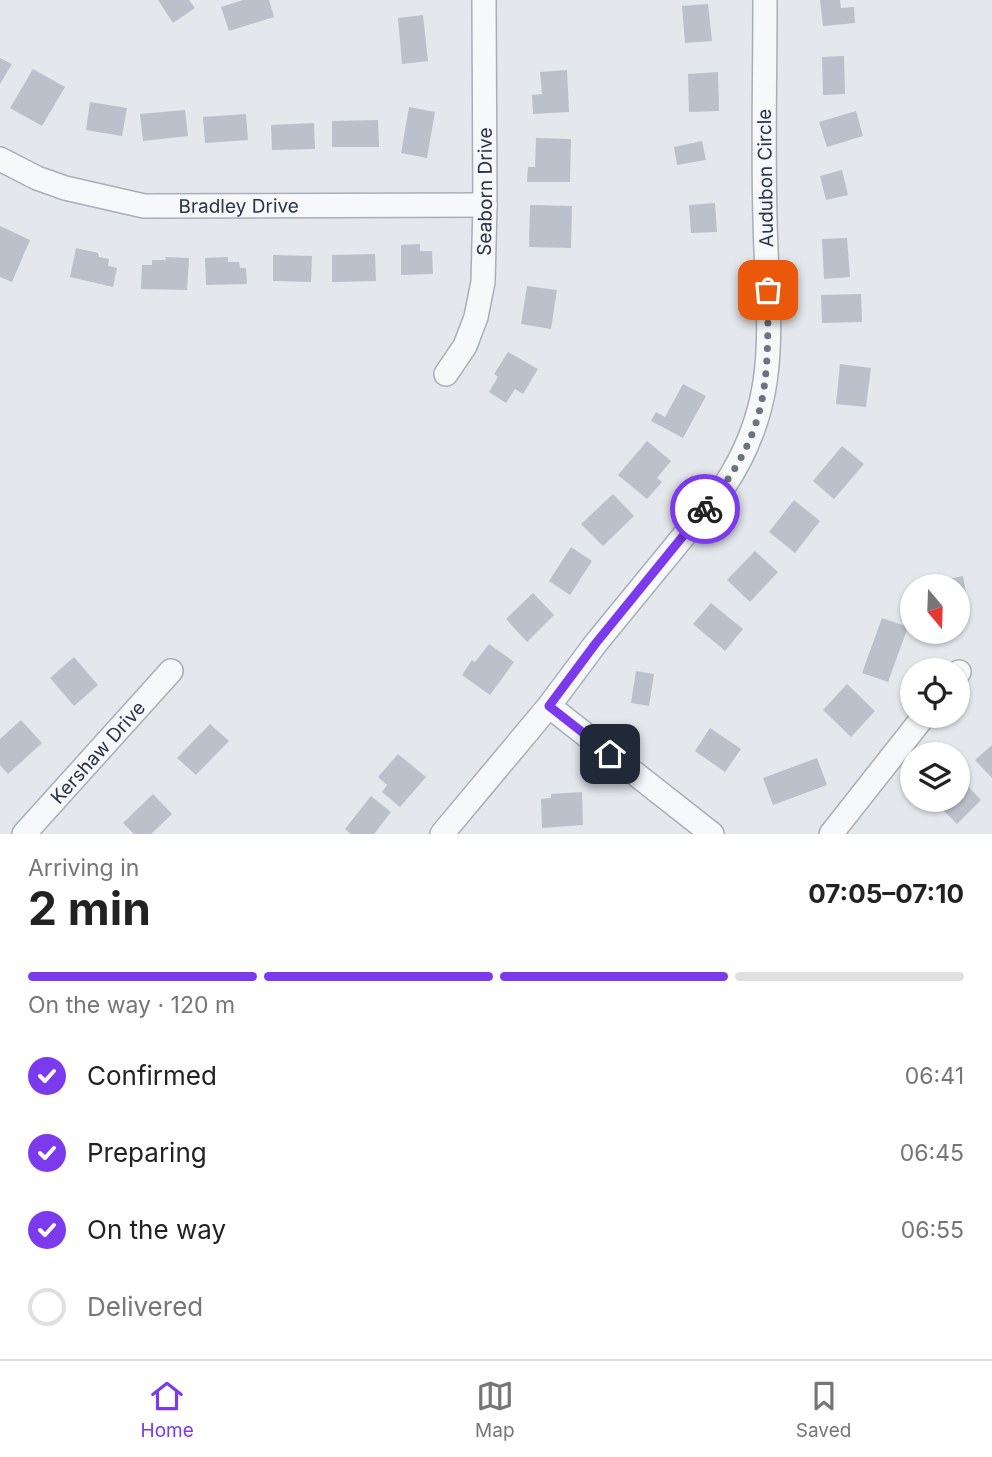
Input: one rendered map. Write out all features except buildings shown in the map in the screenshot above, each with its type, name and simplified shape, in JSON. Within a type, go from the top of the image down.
[{"type":"street","name":"Seaborn Drive","points":[[446,374],[465,346],[483,282],[484,0]]},
{"type":"street","name":"Audubon Circle","points":[[442,834],[549,706],[604,632],[723,488],[737,468],[756,425],[767,380],[768,355],[765,0]]},
{"type":"street","name":"Bradley Drive","points":[[0,159],[37,178],[65,188],[144,206],[485,205]]},
{"type":"street","name":"Kershaw Drive","points":[[24,834],[171,671]]},
{"type":"street","points":[[549,706],[712,834]]},
{"type":"street","points":[[831,834],[915,728]]},
{"type":"way so far","points":[[705,509],[737,468],[748,447],[763,402],[767,380],[768,290]]},
{"type":"route","points":[[610,754],[549,706],[596,643],[705,509]]}]
